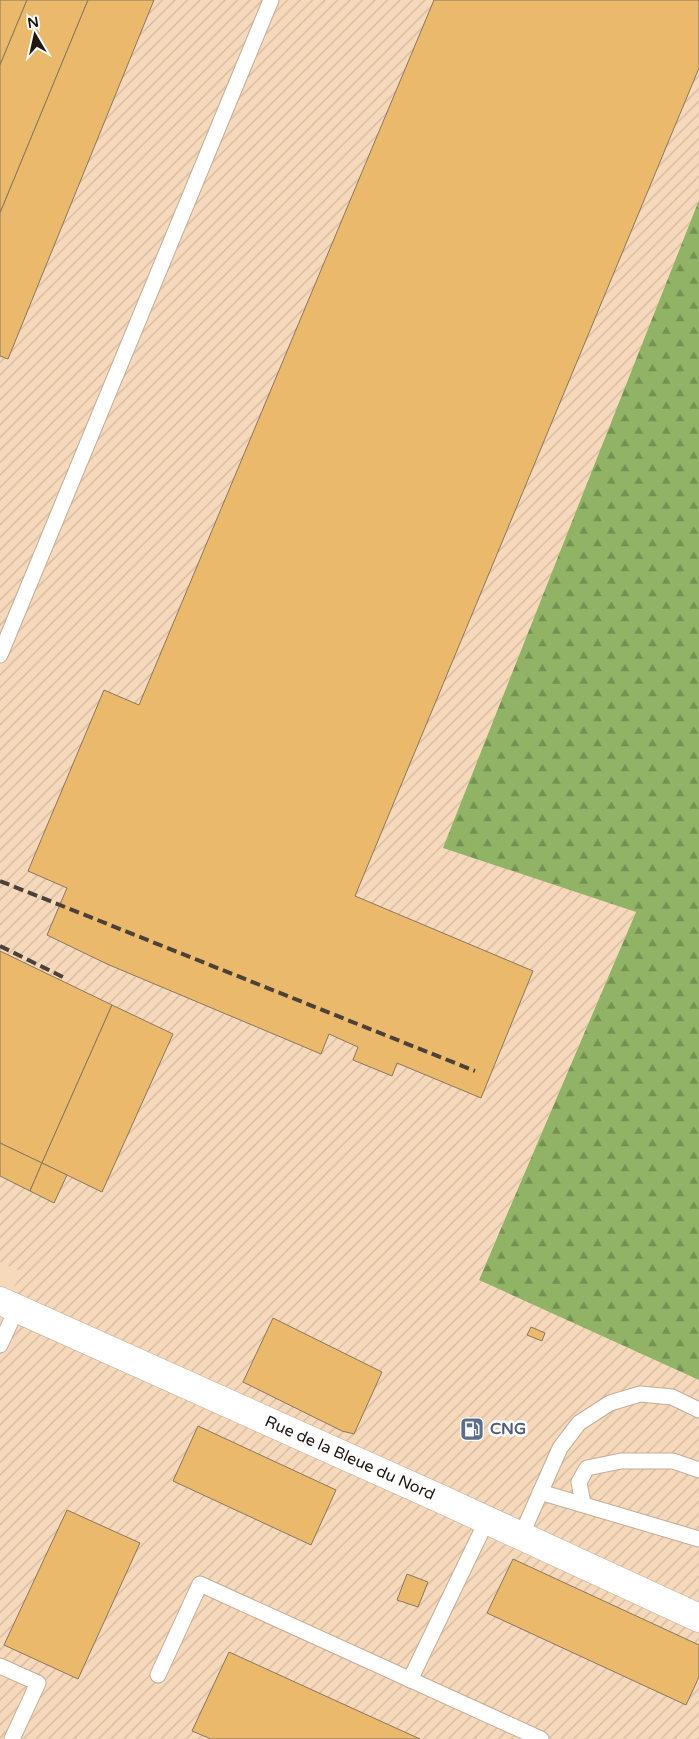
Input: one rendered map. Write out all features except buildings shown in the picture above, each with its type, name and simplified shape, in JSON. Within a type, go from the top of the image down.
[{"type":"street","name":"Rue de la Bleue du Nord","points":[[8,1305],[487,1520],[699,1618]]},
{"type":"lane","points":[[0,655],[271,0]]},
{"type":"lane","points":[[0,1345],[8,1305]]},
{"type":"lane","points":[[521,1536],[560,1448],[580,1423],[610,1403],[640,1394],[672,1398],[699,1410]]},
{"type":"lane","points":[[582,1504],[580,1482],[587,1468],[621,1461],[673,1461],[699,1470]]},
{"type":"lane","points":[[540,1492],[699,1539]]},
{"type":"lane","points":[[410,1680],[487,1520]]},
{"type":"lane","points":[[158,1675],[200,1584],[541,1739]]},
{"type":"lane","points":[[0,1666],[38,1683],[12,1739]]},
{"type":"shaded area","points":[[0,0],[699,0],[699,200],[444,848],[636,912],[479,1279],[699,1380],[699,1739],[0,1739],[0,1319],[21,1272],[0,1262]]},
{"type":"shaded area","points":[[0,1262],[21,1272],[0,1319]]},
{"type":"green space","points":[[699,200],[699,1380],[479,1280],[636,912],[443,848]]},
{"type":"railway","points":[[0,881],[475,1071]]},
{"type":"railway","points":[[0,946],[67,979]]},
{"type":"place","name":"CNG","points":[[472,1429]]}]
